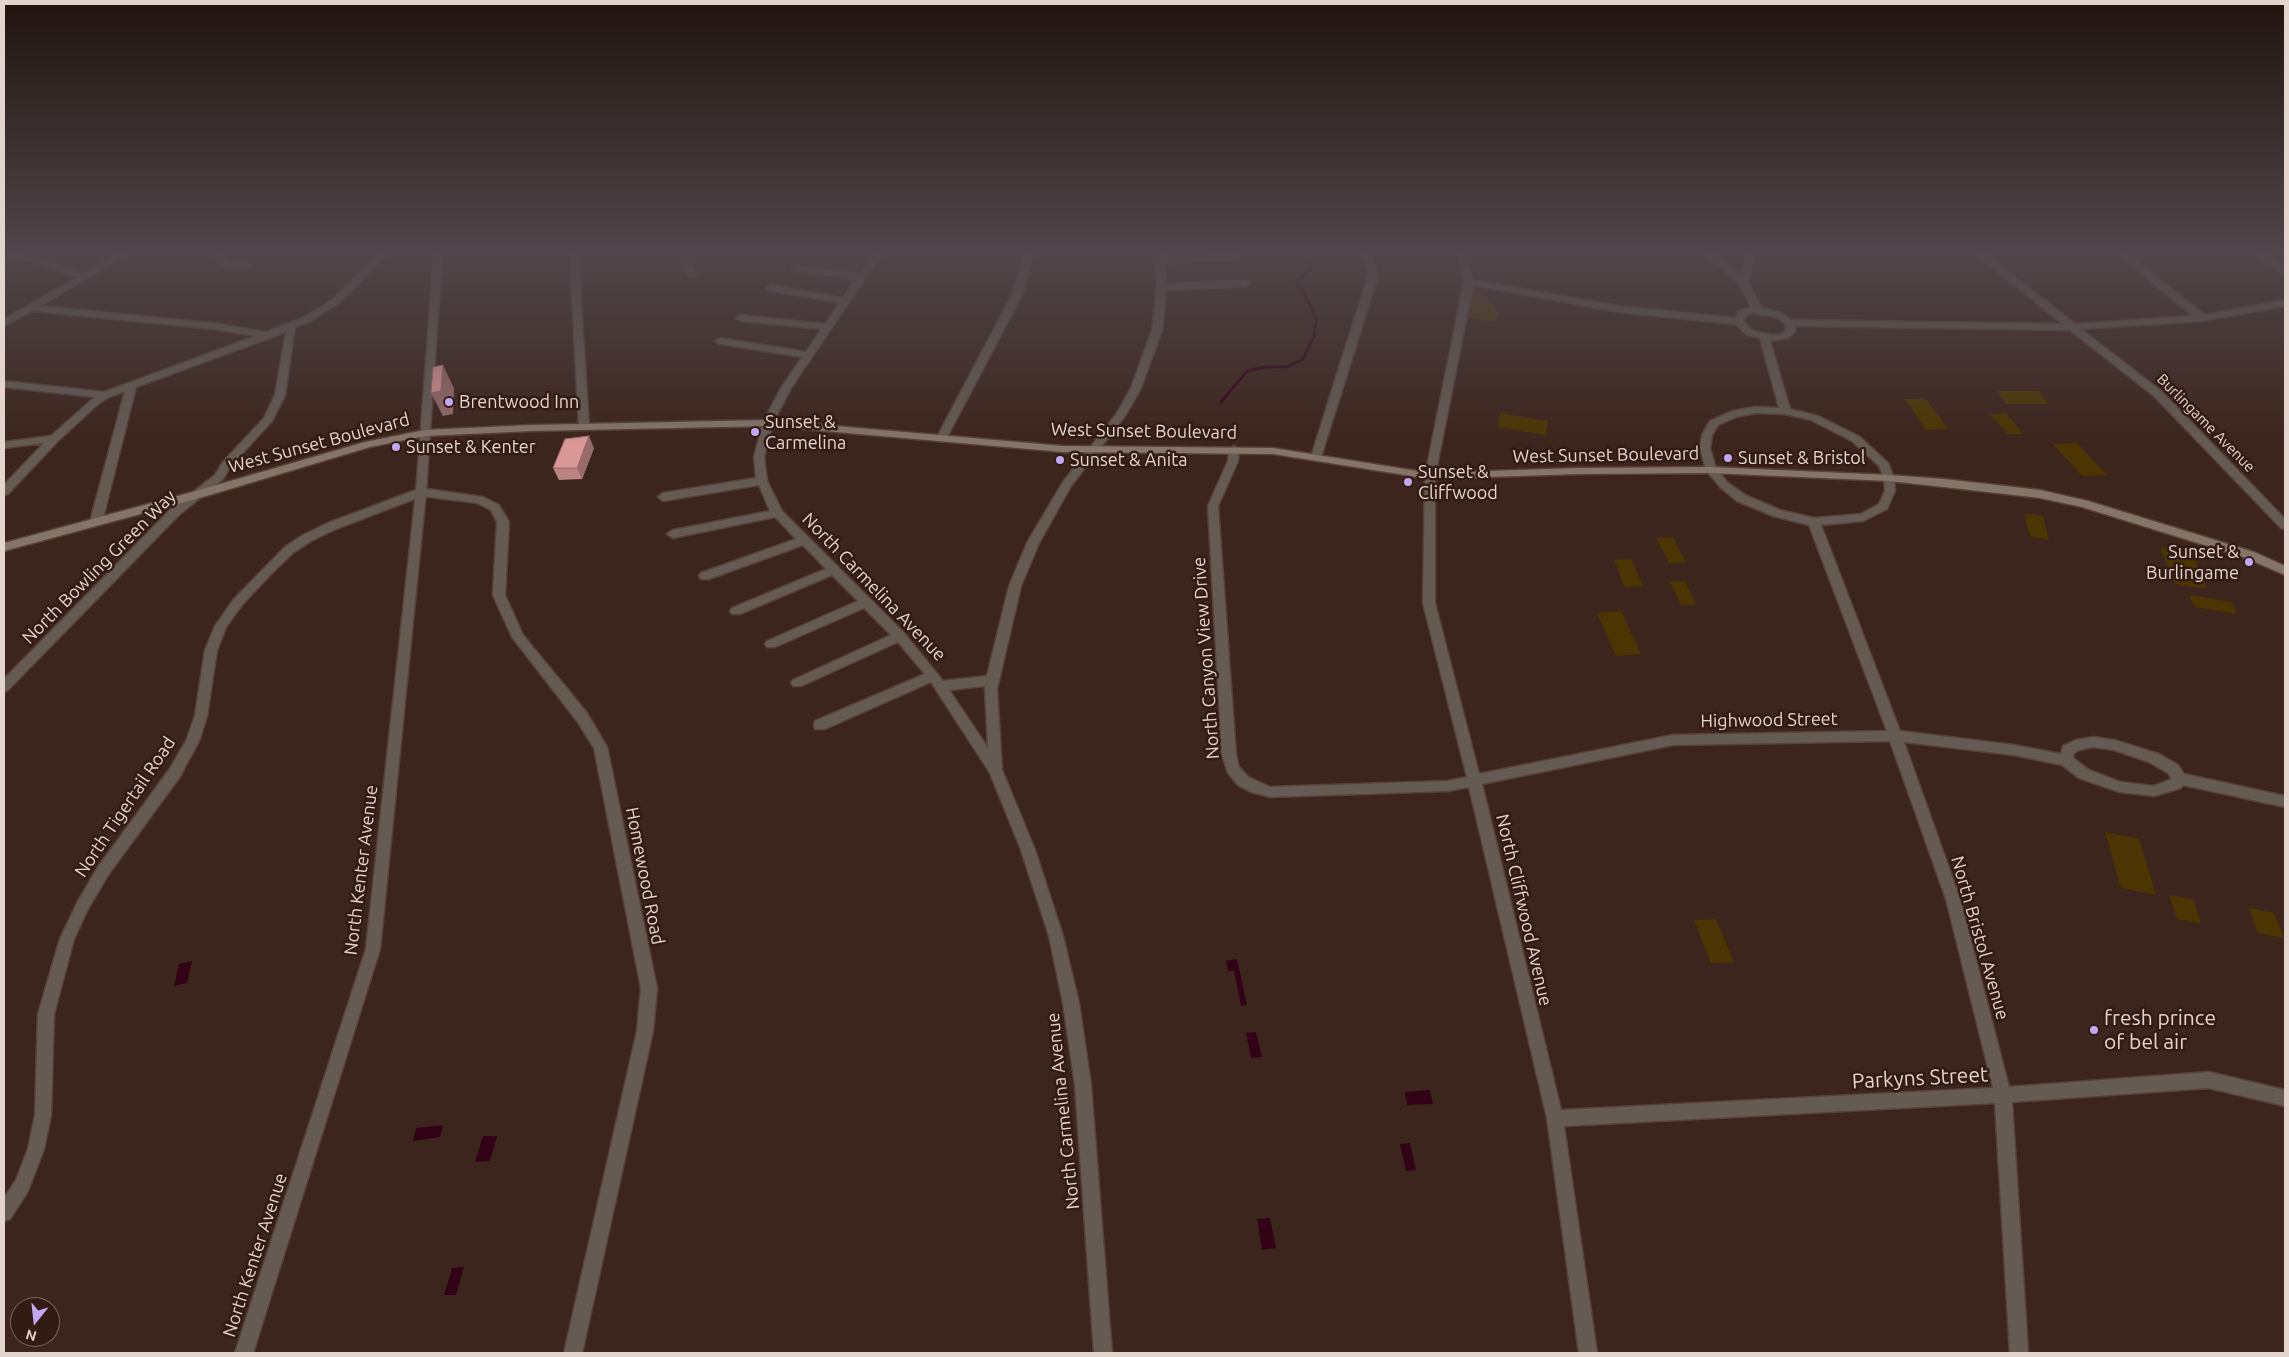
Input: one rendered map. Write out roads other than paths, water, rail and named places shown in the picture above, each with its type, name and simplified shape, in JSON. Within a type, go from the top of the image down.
[{"type":"main road","name":"West Sunset Boulevard","points":[[4,547],[199,494],[369,444],[425,433],[768,423],[1063,449],[1234,449],[1274,451],[1316,456],[1430,476],[1578,471],[1711,470],[1889,478],[2016,490],[2063,498],[2224,546],[2285,571]]},
{"type":"street","points":[[135,318],[213,326],[266,335]]},
{"type":"street","points":[[4,491],[54,439],[94,402],[105,395],[309,318]]},
{"type":"street","name":"North Kenter Avenue","points":[[244,1353],[374,949],[421,492],[433,318]]},
{"type":"street","points":[[578,318],[584,427]]},
{"type":"street","points":[[745,318],[826,328]]},
{"type":"street","name":"North Carmelina Avenue","points":[[832,318],[786,388],[768,423],[759,457],[762,481],[777,513],[900,636],[937,681],[996,771],[1028,850],[1050,919],[1071,1003],[1083,1085],[1103,1353]]},
{"type":"street","points":[[941,439],[1006,318]]},
{"type":"street","points":[[996,771],[991,689],[1015,586],[1025,559],[1051,509],[1120,414],[1136,388],[1158,330],[1159,318]]},
{"type":"street","points":[[1316,456],[1360,318]]},
{"type":"street","name":"North Cliffwood Avenue","points":[[1462,318],[1430,476],[1429,603],[1474,779],[1555,1118],[1588,1353]]},
{"type":"street","points":[[1713,318],[1738,321],[1744,329],[1765,338],[1785,336],[1791,331],[1789,323]]},
{"type":"street","points":[[1782,318],[1789,323],[2072,327],[2197,318]]},
{"type":"street","name":"Burlingame Avenue","points":[[2061,318],[2175,410],[2285,525]]},
{"type":"street","name":"North Bowling Green Way","points":[[4,687],[175,512],[219,477],[226,466],[268,419],[280,395],[291,332],[290,326]]},
{"type":"street","points":[[1765,338],[1785,411]]},
{"type":"street","points":[[720,341],[808,355]]},
{"type":"street","points":[[4,384],[105,395]]},
{"type":"street","points":[[96,522],[132,384]]},
{"type":"street","points":[[1755,410],[1785,411],[1814,418],[1856,439],[1884,465],[1889,478],[1890,490],[1883,506],[1873,513],[1844,520],[1814,522],[1777,513],[1748,502],[1724,485],[1711,470],[1704,448],[1707,435],[1714,424],[1733,414],[1755,410]]},
{"type":"street","points":[[4,445],[24,441],[54,439]]},
{"type":"street","name":"North Canyon View Drive","points":[[1234,449],[1233,461],[1213,506],[1229,755],[1233,769],[1243,781],[1256,788],[1270,792],[1448,786],[1474,779]]},
{"type":"street","points":[[663,497],[762,481]]},
{"type":"street","name":"North Tigertail Road","points":[[4,1213],[22,1184],[36,1149],[43,1115],[46,1014],[55,977],[68,939],[83,905],[103,871],[174,774],[192,741],[200,716],[211,650],[222,626],[238,602],[289,550],[307,538],[332,526],[421,492]]},
{"type":"street","name":"Homewood Road","points":[[421,492],[479,500],[495,508],[503,522],[499,595],[518,637],[582,717],[600,748],[648,988],[643,1040],[573,1353]]},
{"type":"street","points":[[672,534],[777,513]]},
{"type":"street","name":"North Bristol Avenue","points":[[1814,522],[1895,736],[1953,899],[2003,1096],[2019,1353]]},
{"type":"street","points":[[705,576],[803,541]]},
{"type":"street","points":[[736,611],[832,570]]},
{"type":"street","points":[[771,644],[866,602]]},
{"type":"street","points":[[798,684],[900,636]]},
{"type":"street","points":[[820,725],[937,681],[970,684],[993,680]]},
{"type":"street","name":"Highwood Street","points":[[1474,779],[1673,740],[1895,736],[2014,750],[2066,760],[2084,774],[2120,788],[2154,790],[2176,784],[2180,779]]},
{"type":"street","points":[[2066,760],[2068,750],[2076,745],[2093,742],[2114,745],[2154,758],[2173,769],[2180,779],[2285,801]]},
{"type":"street","name":"Parkyns Street","points":[[1555,1118],[2003,1096],[2209,1080],[2285,1098]]},
{"type":"waterway","points":[[1221,402],[1247,371],[1265,367],[1286,367],[1303,359],[1314,336],[1315,318]]},
{"type":"place","name":"Brentwood Inn","points":[[449,402]]},
{"type":"place","name":"Sunset & Carmelina","points":[[755,432]]},
{"type":"place","name":"Sunset & Kenter","points":[[396,447]]},
{"type":"place","name":"Sunset & Bristol","points":[[1728,458]]},
{"type":"place","name":"Sunset & Anita","points":[[1060,460]]},
{"type":"place","name":"Sunset & Cliffwood","points":[[1408,482]]},
{"type":"place","name":"Sunset & Burlingame","points":[[2249,562]]},
{"type":"place","name":"fresh prince of bel air","points":[[2094,1030]]}]
